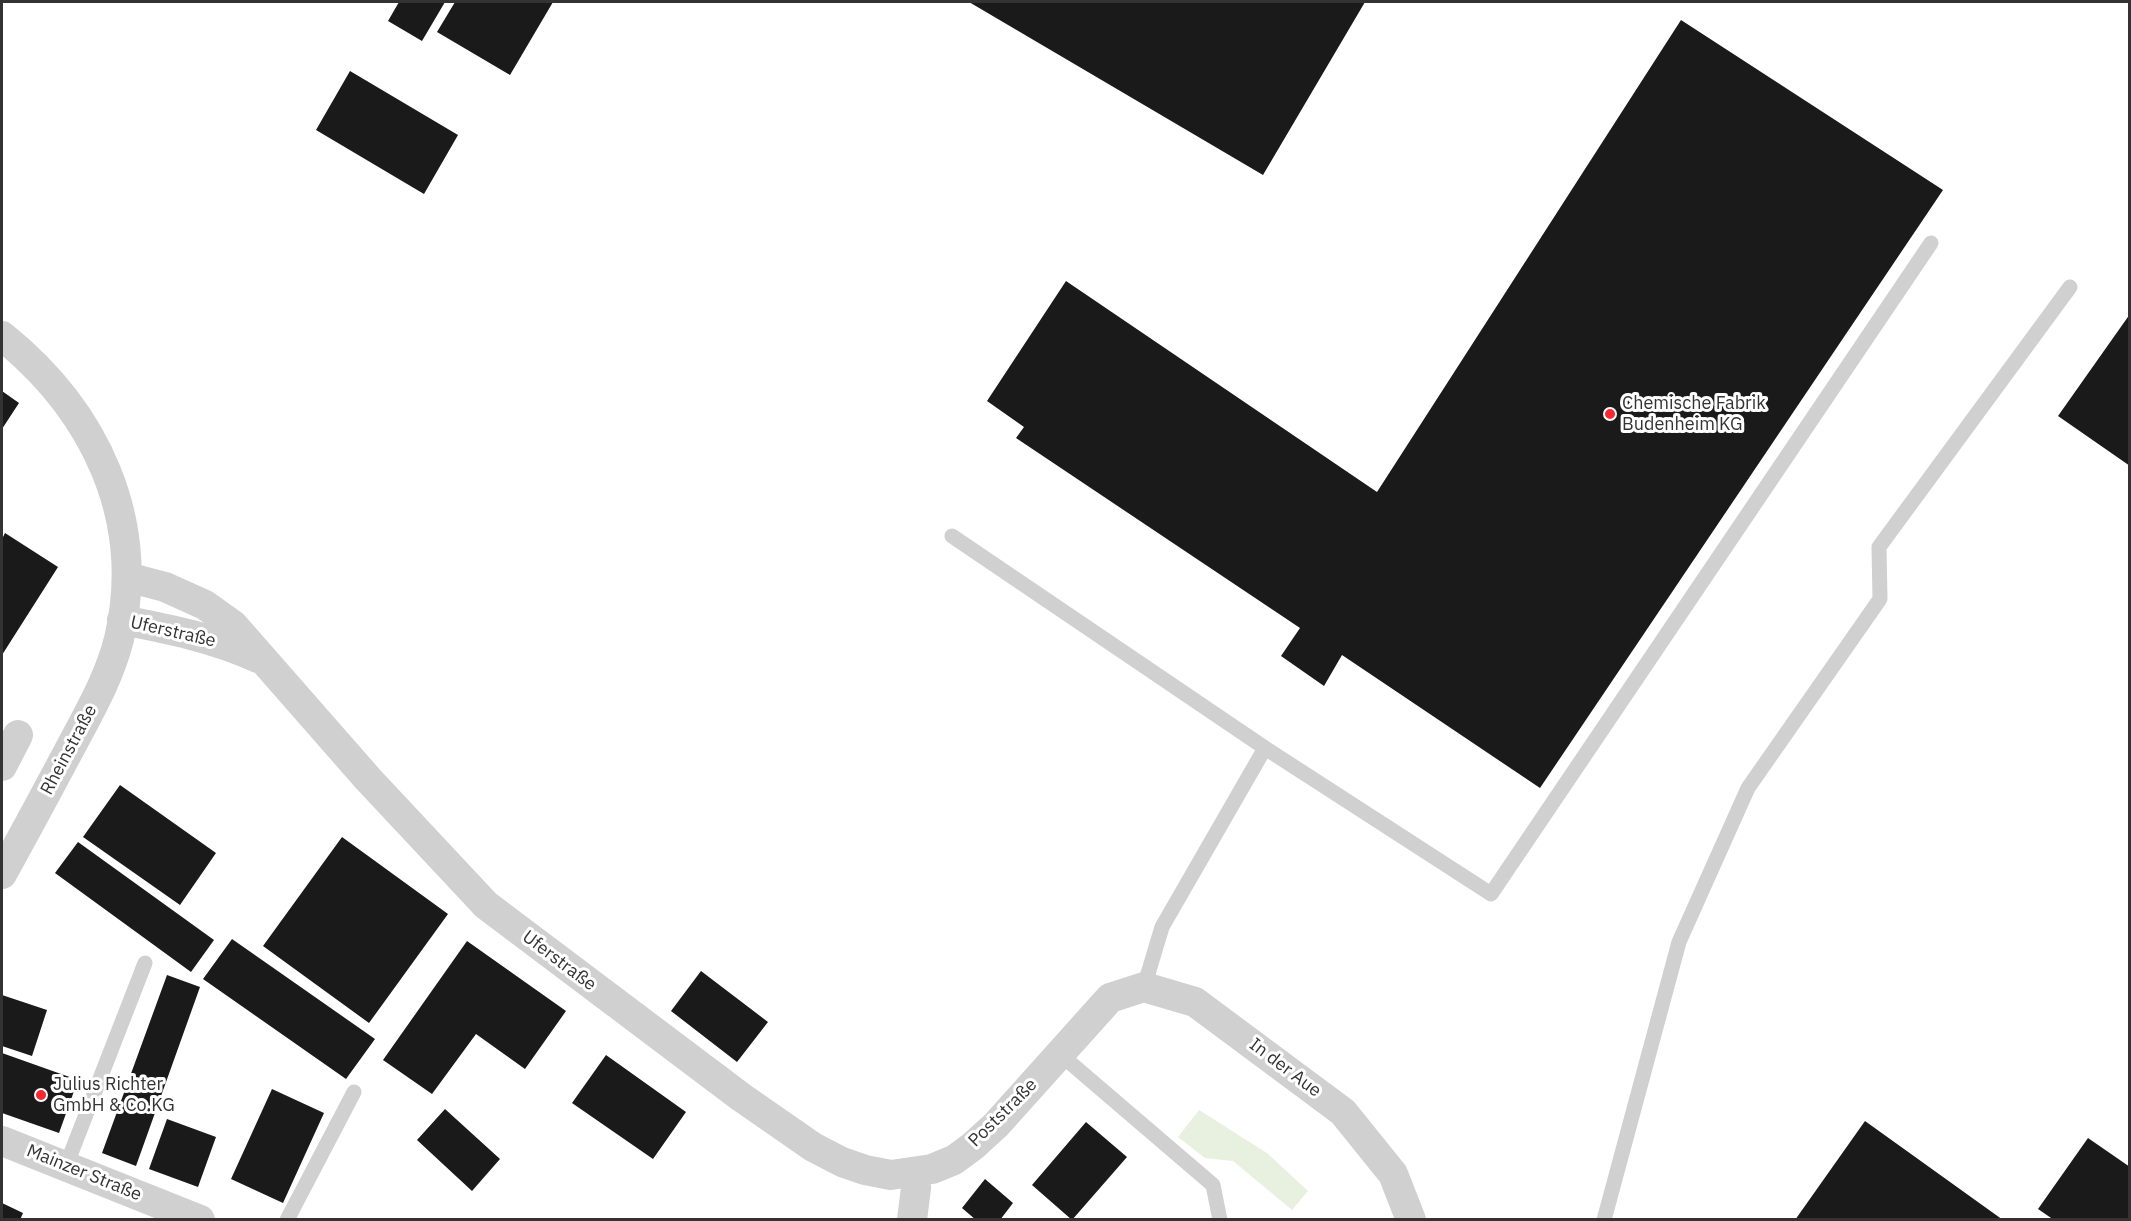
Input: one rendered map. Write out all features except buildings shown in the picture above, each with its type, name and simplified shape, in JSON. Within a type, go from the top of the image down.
[{"type":"street","name":"Uferstraße","points":[[2,336],[23,353],[53,384],[78,416],[99,455],[114,494],[124,533],[127,577],[122,620],[206,638],[264,661]]},
{"type":"street","name":"Uferstraße","points":[[127,577],[165,587],[205,605],[233,624],[368,779],[486,905],[732,1090],[813,1147],[842,1162],[865,1170],[891,1175],[915,1173]]},
{"type":"street","name":"Rheinstraße","points":[[2,874],[108,672],[122,620]]},
{"type":"street","points":[[2,766],[18,735]]},
{"type":"street","name":"Poststraße","points":[[915,1173],[932,1170],[954,1160],[973,1146],[996,1125],[1110,998],[1144,987]]},
{"type":"street","name":"In der Aue","points":[[1144,987],[1195,1002],[1343,1112],[1393,1174],[1410,1220]]},
{"type":"street","name":"Mainzer Straße","points":[[2,1141],[200,1220]]},
{"type":"street","points":[[912,1220],[916,1188],[915,1173]]},
{"type":"lane","points":[[952,536],[1265,748],[1491,894],[1931,243]]},
{"type":"lane","points":[[1604,1220],[1679,942],[1748,788],[1880,599],[1879,547],[2070,287]]},
{"type":"lane","points":[[1144,987],[1162,927],[1265,748]]},
{"type":"lane","points":[[66,1166],[145,963]]},
{"type":"lane","points":[[1060,1054],[1213,1185],[1221,1220]]},
{"type":"lane","points":[[287,1220],[354,1092]]},
{"type":"green space","points":[[1199,1110],[1267,1153],[1308,1191],[1292,1210],[1233,1161],[1205,1158],[1178,1137]]},
{"type":"place","name":"Chemische Fabrik Budenheim KG","points":[[1610,414]]},
{"type":"place","name":"Julius Richter GmbH & Co.KG","points":[[41,1095]]}]
